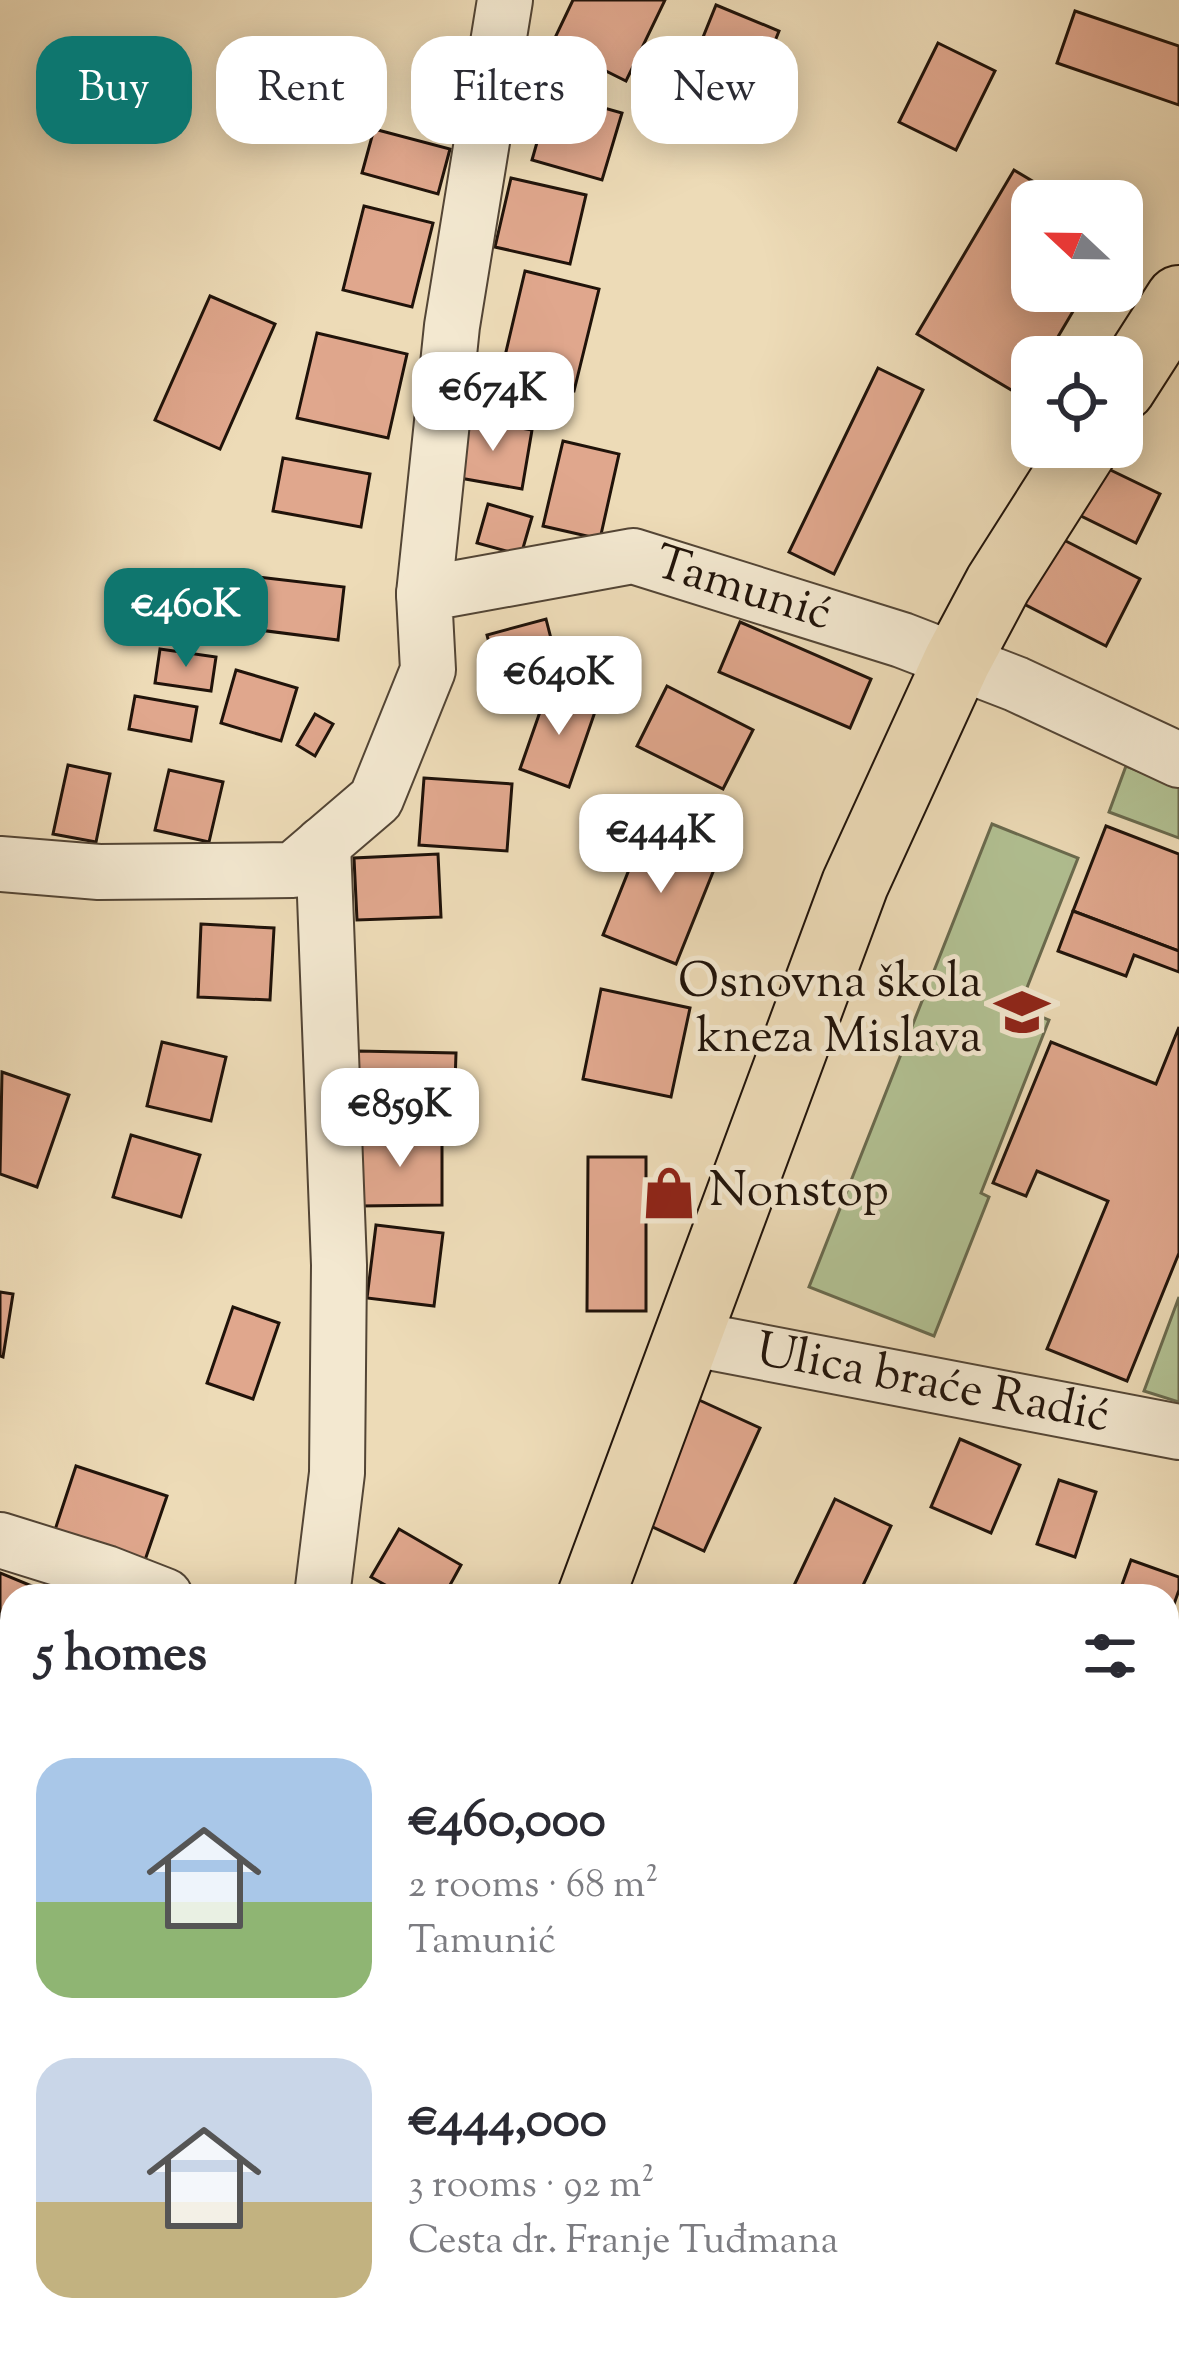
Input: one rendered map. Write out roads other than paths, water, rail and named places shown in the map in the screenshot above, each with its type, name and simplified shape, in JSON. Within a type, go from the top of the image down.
[{"type":"main road","points":[[1143,355],[1179,299]]},
{"type":"main road","points":[[595,1584],[855,884],[957,661],[998,584],[1072,468]]},
{"type":"street","points":[[0,864],[99,872],[293,870],[376,799],[428,670],[424,594],[452,326],[505,0]]},
{"type":"street","name":"Tamunić","points":[[424,594],[633,556],[957,661],[1119,729],[1179,760]]},
{"type":"street","points":[[323,844],[339,1265],[337,1473],[323,1584]]},
{"type":"street","name":"Ulica braće Radić","points":[[688,1338],[1179,1432]]},
{"type":"street","points":[[0,1540],[134,1584]]},
{"type":"place","name":"Osnovna škola kneza Mislava","points":[[1022,1012]]},
{"type":"place","name":"Nonstop","points":[[669,1193]]}]
